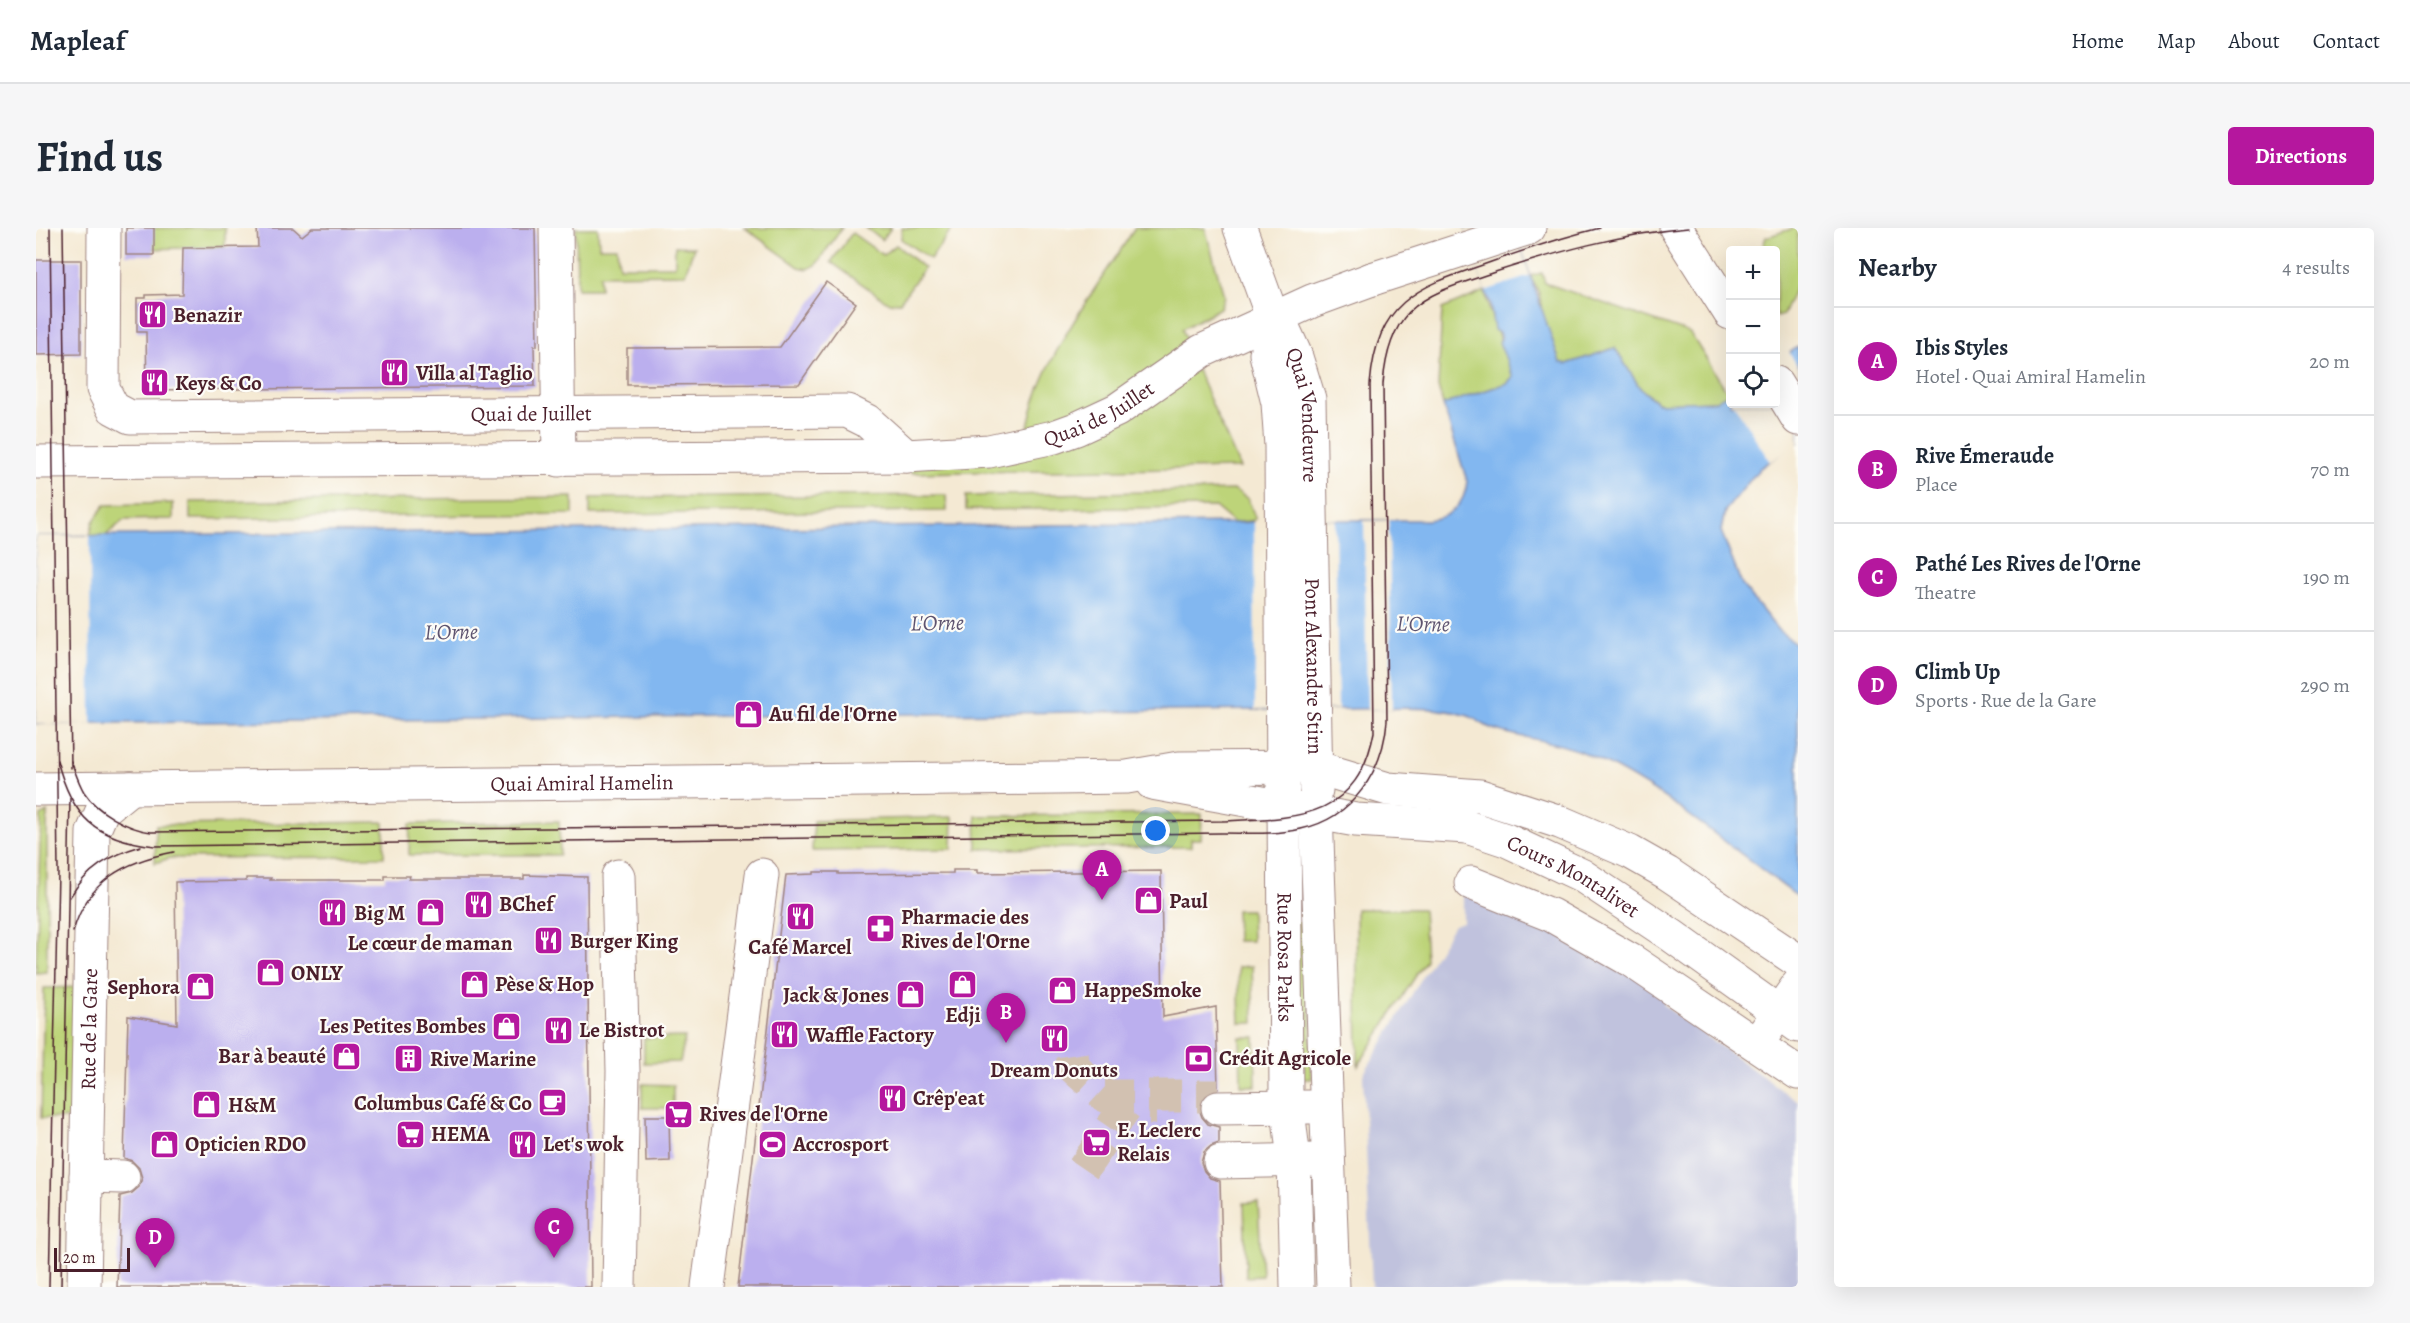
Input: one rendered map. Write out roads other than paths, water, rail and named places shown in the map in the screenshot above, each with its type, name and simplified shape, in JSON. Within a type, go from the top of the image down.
[{"type":"main road","points":[[104,228],[103,389],[107,401],[131,416],[141,461]]},
{"type":"main road","points":[[556,228],[559,460]]},
{"type":"main road","name":"Quai Vendeuvre","points":[[1240,228],[1273,319],[1285,332],[1295,354],[1309,399],[1297,520]]},
{"type":"main road","points":[[1676,228],[1726,305]]},
{"type":"main road","name":"Quai de Juillet","points":[[36,462],[906,456],[989,451],[1054,437],[1117,410],[1202,351],[1312,301],[1522,230]]},
{"type":"main road","points":[[1780,390],[1798,419]]},
{"type":"main road","name":"Quai de Juillet","points":[[131,416],[558,415],[591,411],[847,411],[867,421],[906,456]]},
{"type":"main road","name":"Pont Alexandre Stirn","points":[[1297,520],[1299,767],[1317,811]]},
{"type":"main road","name":"Pont Alexandre Stirn","points":[[1284,806],[1299,767]]},
{"type":"main road","name":"Quai Amiral Hamelin","points":[[36,789],[1127,777],[1179,768],[1299,767]]},
{"type":"main road","name":"Cours Montalivet","points":[[1299,767],[1388,789],[1480,796],[1595,836],[1667,873],[1798,961]]},
{"type":"main road","name":"Quai Amiral Hamelin","points":[[1127,777],[1177,789],[1317,811]]},
{"type":"main road","name":"Rue de la Gare","points":[[84,1287],[93,831],[102,811],[130,788]]},
{"type":"main road","name":"Rue Rosa Parks","points":[[1284,806],[1286,1100],[1294,1160],[1297,1287]]},
{"type":"main road","name":"Cours Montalivet","points":[[1317,811],[1356,820],[1467,827],[1526,847],[1581,875],[1671,935],[1788,1019]]},
{"type":"main road","name":"Rue Rosa Parks","points":[[1317,811],[1333,1287]]},
{"type":"main road","points":[[708,1287],[762,875]]},
{"type":"main road","points":[[618,876],[623,1071],[619,1287]]},
{"type":"main road","name":"Cours Montalivet","points":[[1471,883],[1551,915],[1632,960],[1798,1073]]},
{"type":"main road","points":[[1757,1044],[1788,1019],[1798,985]]},
{"type":"main road","points":[[1218,1102],[1327,1098]]},
{"type":"main road","points":[[1220,1162],[1330,1159]]},
{"type":"main road","points":[[86,1181],[123,1181]]},
{"type":"water","name":"L'Orne","points":[[1465,228],[1514,228],[1560,362],[1567,364],[1615,348],[1640,388],[1658,403],[1716,401],[1726,395],[1726,408],[1780,408],[1780,359],[1798,347],[1798,443],[1760,468],[1725,511],[1721,531],[1742,585],[1778,630],[1798,645],[1798,897],[1667,799],[1611,766],[1571,748],[1489,728],[1469,716],[1439,710],[1397,708],[36,724],[36,536],[1435,519],[1455,509],[1463,497],[1467,481],[1443,405],[1507,383],[1513,377],[1499,342],[1501,339],[1499,333],[1494,330],[1490,304]]},
{"type":"tunnel","points":[[1072,1055],[1074,1068],[1105,1096],[1218,1096]]},
{"type":"tunnel","points":[[1083,1169],[1125,1108],[1156,1108]]},
{"type":"tram line","points":[[49,1287],[58,872],[50,228]]},
{"type":"tram line","points":[[63,228],[71,768]]},
{"type":"tram line","points":[[71,761],[84,792],[97,806],[123,823],[151,832],[1222,821],[1274,818],[1319,809],[1338,798],[1353,783],[1366,761],[1374,732],[1370,385],[1374,356],[1382,333],[1392,314],[1406,300],[1423,289],[1518,252],[1600,228]]},
{"type":"tram line","points":[[57,760],[70,797],[89,822],[116,838],[155,846],[1262,833],[1301,829],[1336,815],[1350,803],[1372,774],[1384,740],[1387,721],[1383,384],[1387,355],[1393,337],[1403,320],[1409,312],[1427,298],[1459,284],[1588,245],[1688,228]]},
{"type":"tram line","points":[[61,1287],[70,798]]},
{"type":"tram line","points":[[70,897],[84,878],[100,864],[141,846]]},
{"type":"tram line","points":[[73,932],[79,914],[88,899],[110,876],[140,861],[174,852]]},
{"type":"place","name":"Benazir","points":[[152,315]]},
{"type":"place","name":"Villa al Taglio","points":[[395,373]]},
{"type":"place","name":"Keys & Co","points":[[154,383]]},
{"type":"place","name":"Au fil de l'Orne","points":[[748,714]]},
{"type":"place","name":"Ibis Styles","points":[[1102,900]]},
{"type":"place","name":"Paul","points":[[1148,901]]},
{"type":"place","name":"BChef","points":[[478,904]]},
{"type":"place","name":"Le cœur de maman","points":[[430,912]]},
{"type":"place","name":"Big M","points":[[333,913]]},
{"type":"place","name":"Café Marcel","points":[[800,916]]},
{"type":"place","name":"Pharmacie des Rives de l'Orne","points":[[880,929]]},
{"type":"place","name":"Burger King","points":[[549,941]]},
{"type":"place","name":"ONLY","points":[[270,973]]},
{"type":"place","name":"Pèse & Hop","points":[[474,984]]},
{"type":"place","name":"Edji","points":[[963,984]]},
{"type":"place","name":"Sephora","points":[[201,987]]},
{"type":"place","name":"HappeSmoke","points":[[1063,990]]},
{"type":"place","name":"Jack & Jones","points":[[910,995]]},
{"type":"place","name":"Les Petites Bombes","points":[[507,1026]]},
{"type":"place","name":"Le Bistrot","points":[[558,1030]]},
{"type":"place","name":"Waffle Factory","points":[[785,1035]]},
{"type":"place","name":"Dream Donuts","points":[[1054,1039]]},
{"type":"place","name":"Rive Émeraude","points":[[1006,1043]]},
{"type":"place","name":"Bar à beauté","points":[[347,1056]]},
{"type":"place","name":"Crédit Agricole","points":[[1198,1058]]},
{"type":"place","name":"Rive Marine","points":[[409,1059]]},
{"type":"place","name":"Crêp'eat","points":[[892,1098]]},
{"type":"place","name":"Columbus Café & Co","points":[[553,1103]]},
{"type":"place","name":"H&M","points":[[207,1105]]},
{"type":"place","name":"Rives de l'Orne","points":[[678,1114]]},
{"type":"place","name":"HEMA","points":[[410,1134]]},
{"type":"place","name":"E. Leclerc Relais","points":[[1096,1142]]},
{"type":"place","name":"Opticien RDO","points":[[164,1144]]},
{"type":"place","name":"Let's wok","points":[[522,1144]]},
{"type":"place","name":"Accrosport","points":[[772,1144]]},
{"type":"place","name":"Pathé Les Rives de l'Orne","points":[[554,1258]]},
{"type":"place","name":"Climb Up","points":[[155,1268]]}]
